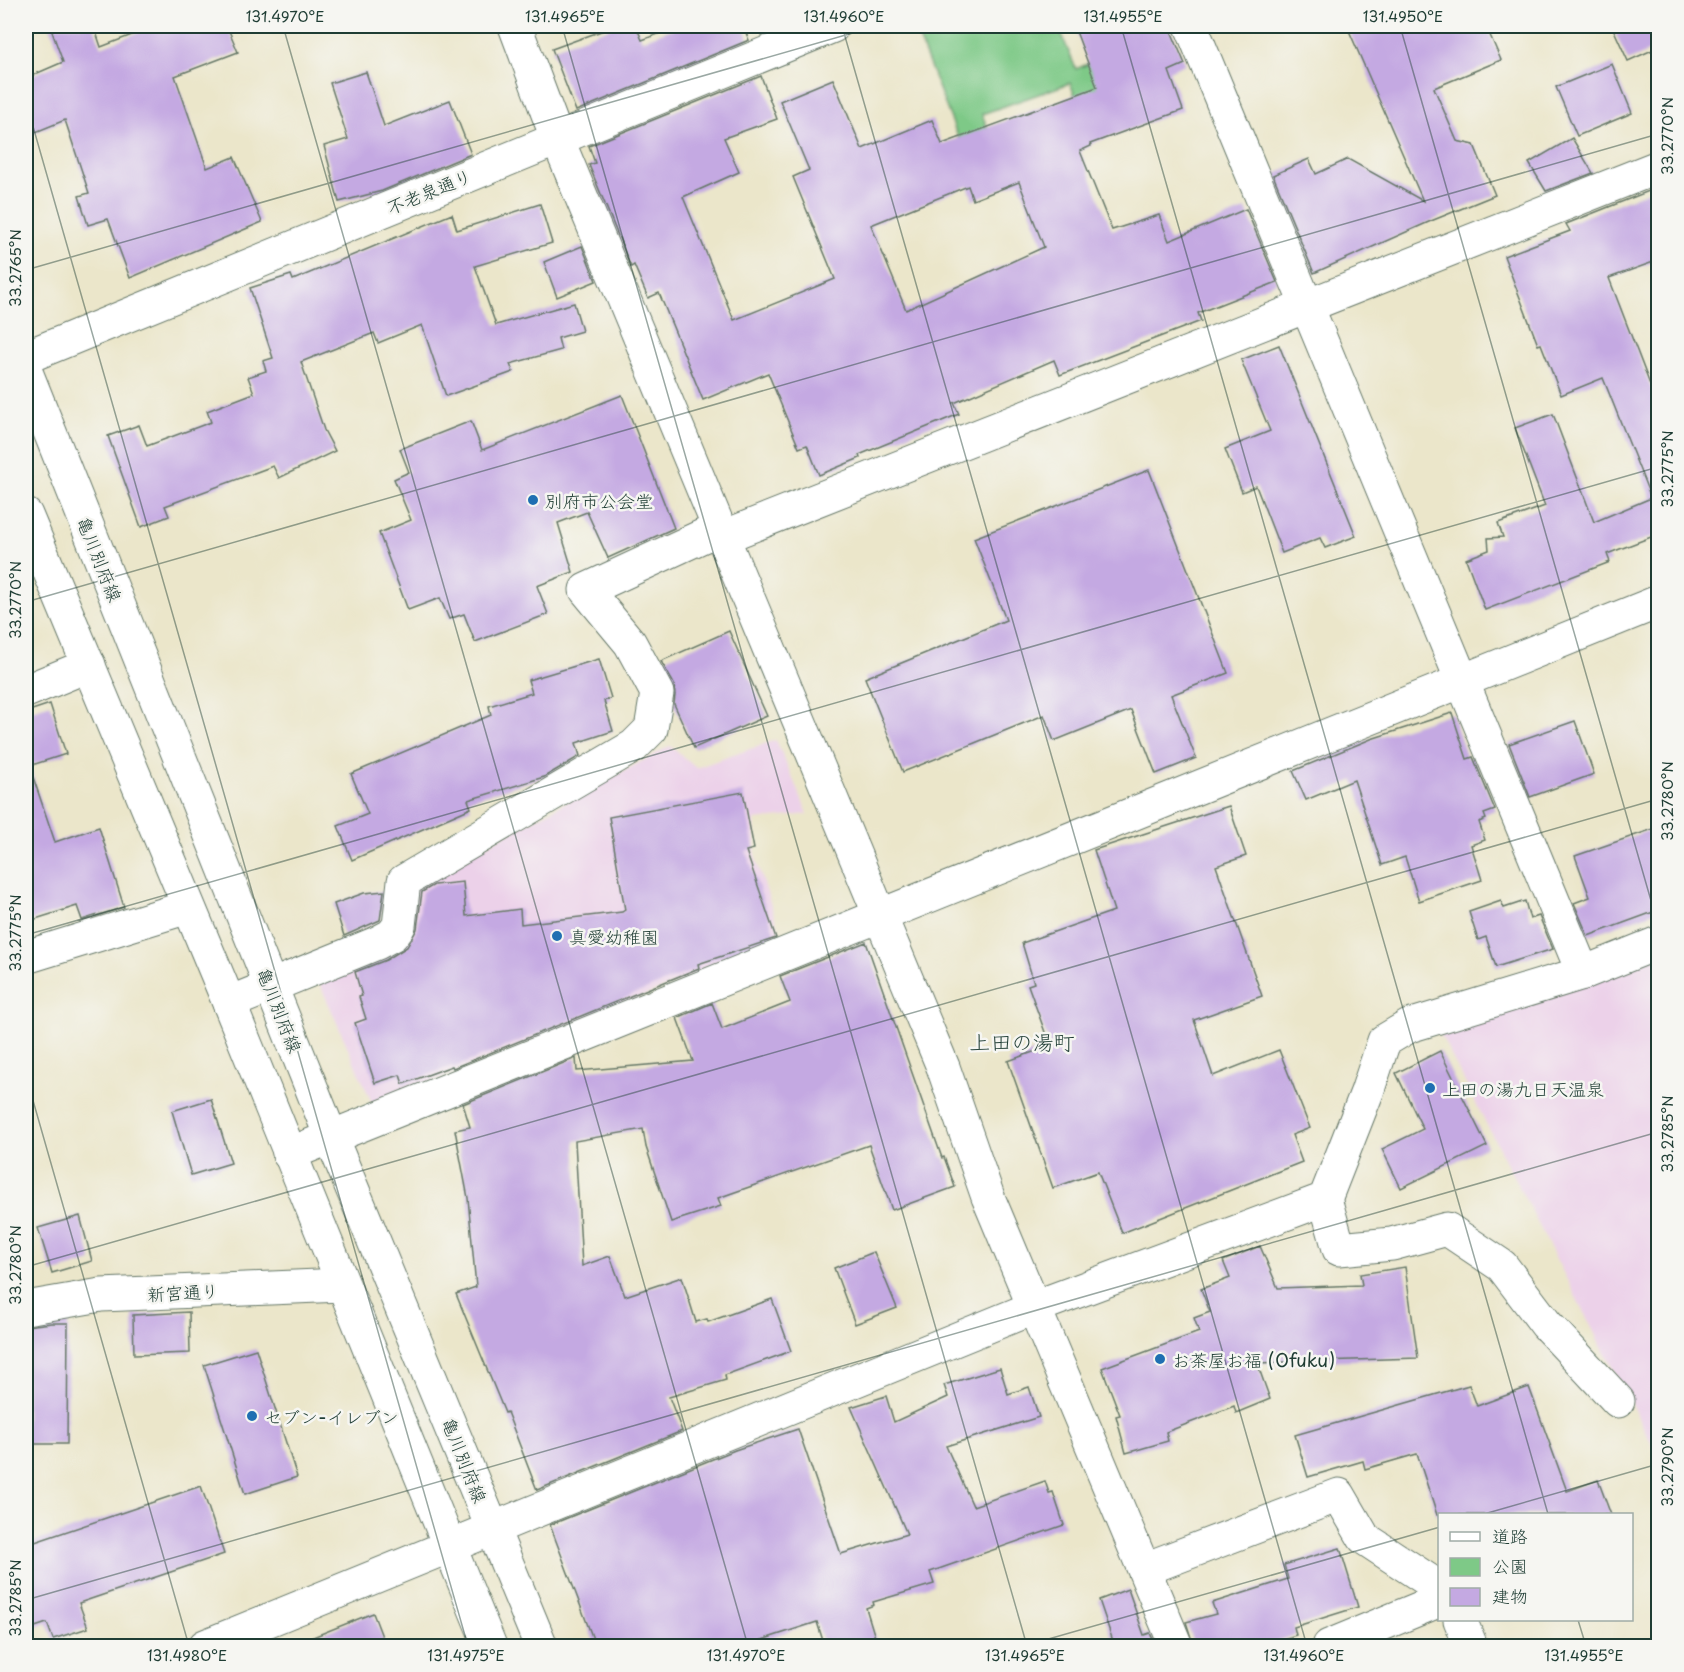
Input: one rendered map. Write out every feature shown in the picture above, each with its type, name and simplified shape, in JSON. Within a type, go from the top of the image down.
[{"type":"street","points":[[515,26],[557,138],[943,1067],[988,1197],[1176,1647]]},
{"type":"street","name":"不老泉通り","points":[[26,357],[833,26]]},
{"type":"street","points":[[1191,26],[1583,973]]},
{"type":"street","points":[[229,1003],[392,935],[399,926],[404,881],[634,746],[651,729],[657,693],[630,643],[586,590],[722,532],[1659,167]]},
{"type":"street","name":"亀川別府線","points":[[26,372],[331,1137],[542,1647]]},
{"type":"street","points":[[26,515],[229,1003],[490,1647]]},
{"type":"street","points":[[289,1154],[1659,602]]},
{"type":"street","points":[[26,691],[89,664]]},
{"type":"street","points":[[26,957],[188,908]]},
{"type":"street","points":[[1618,1401],[1546,1324],[1502,1266],[1447,1229],[1392,1244],[1339,1249],[1325,1199],[1367,1092],[1384,1041],[1408,1026],[1583,973],[1659,943]]},
{"type":"street","points":[[205,1647],[1035,1307],[1325,1199]]},
{"type":"street","name":"新宮通り","points":[[26,1308],[101,1295],[342,1285]]},
{"type":"street","points":[[1145,1569],[1339,1495],[1364,1538],[1438,1587]]},
{"type":"street","points":[[1329,1647],[1438,1601]]},
{"type":"street","points":[[1460,1621],[1471,1647]]},
{"type":"shaded area","points":[[776,740],[808,814],[755,820],[755,856],[782,940],[373,1105],[319,982],[354,960],[419,882],[670,746],[696,768]]},
{"type":"shaded area","points":[[1658,950],[1658,1456],[1440,1034]]},
{"type":"green space","points":[[914,26],[1058,26],[1076,69],[1130,46],[1081,111],[1070,83],[982,114],[996,151],[968,162]]},
{"type":"building","points":[[50,26],[94,26],[101,47],[155,26],[227,26],[238,52],[175,76],[207,168],[234,157],[262,222],[130,278],[108,219],[88,225],[79,196],[89,193],[65,120],[26,136],[26,78],[63,62]]},
{"type":"building","points":[[615,26],[636,26],[642,40],[680,26],[743,26],[749,40],[576,111],[552,49]]},
{"type":"building","points":[[1074,26],[1169,26],[1185,64],[1169,71],[1183,110],[1090,144],[1091,146],[1080,151],[1112,230],[1159,215],[1169,241],[1246,209],[1277,282],[1198,313],[1201,321],[1060,375],[1054,360],[954,403],[959,414],[859,455],[860,458],[819,475],[807,445],[799,448],[768,373],[703,400],[659,293],[648,298],[634,265],[631,267],[589,165],[595,163],[589,146],[761,76],[777,119],[724,138],[739,172],[683,197],[734,320],[835,279],[793,177],[809,170],[780,101],[833,79],[862,149],[932,120],[942,144],[1097,87]],"holes":[[[1019,182],[1044,247],[906,310],[871,225],[968,186],[973,200]]]},
{"type":"building","points":[[1347,26],[1486,26],[1501,60],[1434,88],[1457,141],[1474,145],[1495,195],[1314,273],[1273,175],[1309,159],[1316,174],[1348,159],[1423,201]]},
{"type":"building","points":[[1612,26],[1659,26],[1659,47],[1628,61]]},
{"type":"building","points":[[1612,64],[1632,113],[1577,136],[1556,87]]},
{"type":"building","points":[[366,72],[384,126],[450,100],[471,154],[382,191],[339,202],[324,146],[348,139],[330,83]]},
{"type":"building","points":[[1572,138],[1593,173],[1546,191],[1529,163]]},
{"type":"building","points":[[1659,187],[1659,260],[1609,278],[1659,408],[1659,534],[1607,554],[1610,562],[1485,610],[1466,559],[1489,550],[1488,538],[1503,537],[1498,523],[1545,506],[1515,428],[1553,414],[1594,522],[1651,498],[1603,378],[1561,395],[1541,344],[1538,345],[1504,256],[1570,231],[1566,224]]},
{"type":"building","points":[[540,204],[552,243],[475,266],[496,325],[574,303],[582,331],[558,338],[561,350],[510,364],[513,372],[446,396],[422,325],[378,343],[374,333],[301,362],[324,430],[335,451],[279,478],[273,466],[165,506],[169,516],[141,527],[108,436],[139,425],[147,446],[211,422],[207,411],[254,393],[248,377],[266,371],[263,361],[273,358],[250,288],[291,275],[293,280],[452,214],[457,230]]},
{"type":"building","points":[[582,246],[596,281],[557,297],[544,262]]},
{"type":"building","points":[[1279,345],[1356,536],[1325,548],[1320,538],[1282,553],[1256,486],[1242,492],[1225,449],[1270,431],[1241,360]]},
{"type":"building","name":"別府市公会堂","points":[[622,395],[674,528],[608,558],[587,512],[558,523],[573,572],[537,586],[548,614],[475,642],[464,614],[449,619],[440,598],[408,610],[379,533],[411,520],[394,479],[409,472],[400,449],[471,421],[482,450]]},
{"type":"building","points":[[1149,470],[1228,673],[1171,695],[1196,758],[1156,774],[1131,710],[1054,741],[1044,715],[903,772],[865,678],[1006,620],[974,538]]},
{"type":"building","points":[[729,631],[767,716],[694,748],[674,704],[674,684],[661,661]]},
{"type":"building","points":[[599,659],[611,698],[604,701],[613,731],[576,743],[580,756],[544,777],[468,800],[471,808],[352,860],[338,826],[368,814],[351,774],[491,715],[489,706],[532,693],[528,680]]},
{"type":"building","points":[[50,704],[66,754],[26,767],[26,712]]},
{"type":"building","points":[[1452,713],[1467,759],[1473,757],[1495,810],[1484,814],[1486,819],[1479,822],[1485,840],[1471,845],[1482,880],[1419,901],[1405,857],[1382,865],[1354,780],[1306,800],[1293,771],[1371,739]]},
{"type":"building","points":[[1575,721],[1594,774],[1530,797],[1509,744]]},
{"type":"building","points":[[31,771],[55,842],[99,827],[124,907],[82,920],[77,906],[26,922],[26,772]]},
{"type":"building","points":[[743,792],[754,849],[746,851],[776,938],[698,964],[699,968],[453,1068],[452,1066],[403,1084],[400,1075],[375,1083],[355,1023],[366,1019],[359,997],[362,996],[355,972],[386,960],[407,947],[417,929],[422,892],[434,885],[463,882],[466,916],[520,909],[521,924],[622,912],[625,910],[609,817]]},
{"type":"building","points":[[1229,806],[1246,856],[1216,866],[1262,996],[1194,1020],[1213,1076],[1279,1050],[1310,1128],[1292,1135],[1302,1162],[1122,1233],[1098,1172],[1053,1188],[1008,1061],[1050,1046],[1028,985],[1034,983],[1022,943],[1114,911],[1094,850]]},
{"type":"building","points":[[1659,827],[1659,910],[1588,936],[1574,903],[1590,897],[1575,856]]},
{"type":"building","points":[[384,891],[380,920],[344,936],[334,904],[364,893]]},
{"type":"building","points":[[1501,901],[1504,908],[1525,901],[1530,919],[1539,916],[1553,949],[1496,967],[1486,937],[1478,940],[1469,912]]},
{"type":"building","points":[[866,942],[942,1158],[944,1157],[955,1187],[892,1210],[869,1145],[718,1198],[721,1206],[671,1222],[646,1147],[643,1129],[575,1141],[582,1266],[610,1256],[625,1296],[682,1277],[696,1322],[707,1319],[708,1322],[772,1299],[791,1351],[725,1375],[726,1380],[669,1397],[682,1431],[537,1490],[507,1412],[505,1413],[456,1294],[476,1287],[468,1198],[455,1130],[470,1127],[463,1104],[576,1058],[577,1071],[693,1061],[677,1018],[712,1003],[722,1029],[790,1002],[780,976]]},
{"type":"building","points":[[1440,1051],[1487,1146],[1401,1188],[1382,1149],[1423,1129],[1396,1073]]},
{"type":"building","points":[[211,1099],[231,1163],[191,1175],[172,1111]]},
{"type":"building","points":[[80,1216],[92,1261],[52,1273],[38,1228]]},
{"type":"building","points":[[1260,1246],[1278,1288],[1362,1285],[1360,1274],[1405,1267],[1418,1358],[1257,1363],[1270,1399],[1236,1413],[1234,1406],[1166,1432],[1168,1441],[1126,1453],[1116,1416],[1120,1415],[1102,1368],[1199,1332],[1194,1318],[1210,1312],[1201,1289],[1230,1278],[1223,1261]]},
{"type":"building","points":[[874,1252],[897,1308],[855,1324],[834,1268]]},
{"type":"building","points":[[189,1312],[190,1353],[134,1355],[133,1315]]},
{"type":"building","points":[[68,1323],[67,1444],[26,1444],[26,1326]]},
{"type":"building","points":[[256,1349],[297,1477],[245,1494],[204,1365]]},
{"type":"building","points":[[1000,1368],[1008,1394],[1029,1387],[1039,1417],[946,1446],[973,1506],[1045,1481],[1049,1493],[1053,1492],[1064,1525],[930,1572],[934,1584],[873,1602],[874,1605],[866,1608],[878,1647],[825,1647],[817,1622],[740,1647],[596,1647],[550,1525],[735,1450],[798,1429],[841,1554],[907,1534],[851,1407],[886,1396],[894,1422],[948,1397],[944,1385]]},
{"type":"building","points":[[1469,1385],[1477,1406],[1529,1387],[1567,1491],[1598,1480],[1610,1513],[1438,1513],[1437,1515],[1417,1454],[1365,1469],[1363,1461],[1308,1477],[1295,1435]]},
{"type":"building","points":[[201,1486],[224,1554],[79,1603],[88,1628],[53,1639],[47,1623],[26,1630],[26,1545]]},
{"type":"building","points":[[1340,1548],[1358,1607],[1294,1627],[1296,1635],[1258,1647],[1194,1647],[1186,1622],[1216,1614],[1212,1603],[1288,1579],[1284,1565]]},
{"type":"building","points":[[1128,1589],[1144,1635],[1150,1633],[1156,1647],[1115,1647],[1099,1600]]},
{"type":"building","points":[[373,1613],[386,1647],[293,1647],[293,1645]]},
{"type":"place","name":"別府市公会堂","points":[[533,500]]},
{"type":"place","name":"真愛幼稚園","points":[[557,936]]},
{"type":"place","name":"上田の湯九日天温泉","points":[[1430,1088]]},
{"type":"place","name":"お茶屋お福 (Ofuku)","points":[[1160,1359]]},
{"type":"place","name":"セブン-イレブン","points":[[252,1416]]},
{"type":"district","name":"上田の湯町","points":[[1022,1041]]}]
